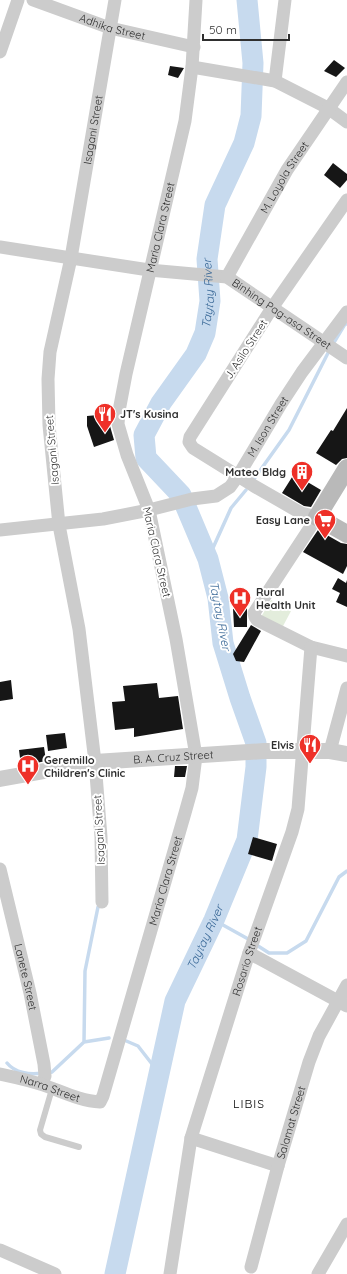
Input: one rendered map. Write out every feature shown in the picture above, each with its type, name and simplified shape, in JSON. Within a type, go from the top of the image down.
[{"type":"main road","points":[[347,468],[317,517],[347,534]]},
{"type":"street","points":[[0,52],[18,0]]},
{"type":"street","name":"Adhika Street","points":[[33,0],[110,28],[194,47]]},
{"type":"street","name":"Isagani Street","points":[[102,902],[101,837],[95,762],[79,629],[59,524],[49,425],[48,379],[50,352],[71,258],[115,0]]},
{"type":"street","name":"Maria Clara Street","points":[[100,1102],[106,1088],[186,813],[192,788],[196,756],[176,639],[149,510],[127,454],[118,424],[126,374],[149,270],[186,121],[194,47],[196,0]]},
{"type":"street","points":[[275,81],[285,0]]},
{"type":"street","points":[[192,67],[275,81],[328,108],[347,122]]},
{"type":"street","name":"M. Loyola Street","points":[[221,276],[287,170],[347,82]]},
{"type":"street","name":"J. Asilo Street","points":[[238,476],[193,448],[189,442],[190,436],[272,308],[347,200]]},
{"type":"street","points":[[0,247],[149,270],[221,276]]},
{"type":"street","name":"Binhing Pag-asa Street","points":[[221,276],[347,358]]},
{"type":"street","name":"M. Ison Street","points":[[0,530],[103,519],[149,510],[192,499],[216,496],[230,486],[238,476],[302,372],[347,312]]},
{"type":"street","points":[[238,476],[301,513],[317,517],[254,613],[255,617],[257,620],[311,647],[347,656]]},
{"type":"street","name":"Rosario Street","points":[[170,1274],[191,1138],[251,948],[294,825],[298,809],[311,647]]},
{"type":"street","points":[[330,751],[347,688]]},
{"type":"street","name":"B. A. Cruz Street","points":[[0,778],[95,762],[258,751],[303,750],[330,751],[347,754]]},
{"type":"street","name":"Lanete Street","points":[[0,869],[30,993],[46,1078]]},
{"type":"street","points":[[251,948],[342,1003]]},
{"type":"street","name":"Salamat Street","points":[[251,1267],[278,1166],[309,1062],[319,1036],[342,1003],[347,985]]},
{"type":"street","name":"Narra Street","points":[[0,1074],[46,1078],[92,1101],[100,1102]]},
{"type":"street","points":[[191,1138],[278,1166]]},
{"type":"street","points":[[318,1274],[347,1224]]},
{"type":"street","points":[[0,1250],[55,1274]]},
{"type":"lane","points":[[46,1078],[40,1130],[41,1134],[45,1137],[79,1147]]},
{"type":"green space","points":[[271,600],[291,611],[282,628],[261,617]]},
{"type":"building","points":[[334,60],[345,68],[336,77],[324,71]]},
{"type":"building","points":[[170,66],[184,68],[178,78],[168,75]]},
{"type":"building","points":[[333,163],[347,174],[347,180],[340,188],[324,175]]},
{"type":"building","points":[[347,408],[347,458],[342,459],[336,465],[316,453],[331,430],[333,431]]},
{"type":"building","points":[[109,414],[110,426],[114,440],[94,447],[87,426],[87,416]]},
{"type":"building","name":"Mateo Bldg","points":[[294,474],[321,490],[311,507],[304,506],[282,493]]},
{"type":"building","points":[[318,530],[341,543],[347,544],[347,566],[343,574],[303,552]]},
{"type":"building","points":[[338,578],[346,583],[347,580],[347,607],[336,602],[340,593],[332,589]]},
{"type":"building","name":"Rural Health Unit","points":[[247,608],[247,627],[234,627],[233,609]]},
{"type":"building","points":[[251,625],[261,631],[244,662],[236,661],[233,654]]},
{"type":"building","points":[[11,680],[13,699],[0,701],[0,682]]},
{"type":"building","points":[[157,683],[159,698],[178,696],[183,729],[134,737],[134,728],[115,730],[112,702],[125,701],[123,686]]},
{"type":"building","points":[[65,733],[67,748],[48,751],[46,735]]},
{"type":"building","points":[[44,747],[46,761],[21,766],[19,750]]},
{"type":"building","points":[[175,766],[187,766],[185,777],[174,777]]},
{"type":"building","points":[[253,837],[277,844],[272,861],[248,854]]},
{"type":"waterway","name":"Taytay River","points":[[115,1274],[175,1001],[214,920],[247,840],[256,767],[256,743],[223,643],[218,598],[208,559],[181,495],[146,458],[144,435],[161,403],[196,354],[205,333],[210,301],[207,259],[215,205],[244,143],[251,116],[253,63],[247,0]]},
{"type":"waterway","points":[[333,344],[345,324],[347,324]]},
{"type":"waterway","points":[[254,479],[289,430],[329,351]]},
{"type":"waterway","points":[[208,559],[231,508],[246,490]]},
{"type":"waterway","points":[[255,944],[269,953],[287,953],[306,941],[339,877],[347,871]]},
{"type":"waterway","points":[[84,1042],[85,971],[98,907]]},
{"type":"waterway","points":[[214,920],[250,940]]},
{"type":"waterway","points":[[48,1073],[52,1072],[84,1042],[109,1038]]},
{"type":"waterway","points":[[124,1040],[138,1046],[159,1073]]},
{"type":"waterway","points":[[7,1063],[18,1071],[33,1074],[42,1073]]},
{"type":"place","name":"JT's Kusina","points":[[105,434]]},
{"type":"place","name":"Mateo Bldg","points":[[302,492]]},
{"type":"place","name":"Easy Lane","points":[[325,540]]},
{"type":"place","name":"Rural Health Unit","points":[[240,618]]},
{"type":"place","name":"Elvis","points":[[310,764]]},
{"type":"place","name":"Geremillo Children's Clinic","points":[[28,786]]},
{"type":"district","name":"LIBIS","points":[[249,1104]]}]
